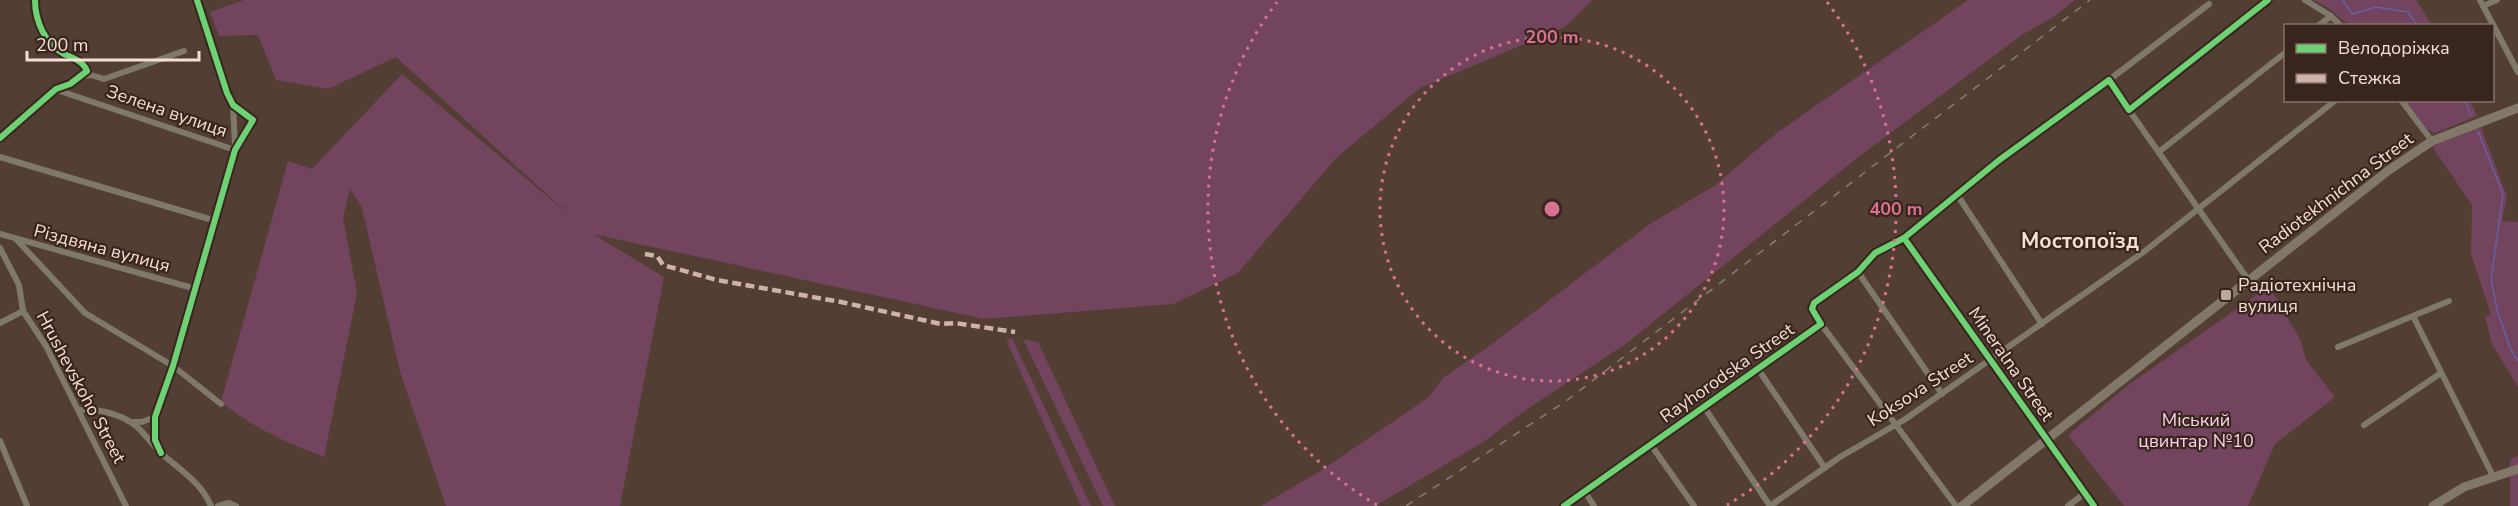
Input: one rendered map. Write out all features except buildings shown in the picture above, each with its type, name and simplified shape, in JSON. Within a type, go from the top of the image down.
[{"type":"main road","name":"Radiotekhnichna Street","points":[[1962,506],[2390,170],[2432,141],[2518,108]]},
{"type":"main road","points":[[2433,506],[2464,487],[2518,469]]},
{"type":"street","points":[[35,0],[38,19],[46,38],[58,50],[84,65],[85,73]]},
{"type":"street","points":[[196,0],[233,105],[235,150]]},
{"type":"street","points":[[2129,110],[2268,0]]},
{"type":"street","points":[[2305,0],[2331,16],[2338,24]]},
{"type":"street","points":[[2493,24],[2482,3],[2497,0]]},
{"type":"street","name":"Rayhorodska Street","points":[[1564,506],[1821,324],[1812,306],[1858,272],[1875,253],[1904,238],[1998,161],[2209,4]]},
{"type":"street","points":[[2321,24],[2331,16]]},
{"type":"street","points":[[2494,26],[2518,72]]},
{"type":"street","points":[[0,138],[56,89],[85,73],[104,79],[184,51]]},
{"type":"street","points":[[2160,151],[2284,54]]},
{"type":"street","points":[[2109,80],[2249,281]]},
{"type":"street","name":"Зелена вулиця","points":[[56,89],[235,150]]},
{"type":"street","name":"Koksova Street","points":[[1770,506],[1825,468],[1942,394],[2145,251],[2333,102]]},
{"type":"street","points":[[2402,102],[2432,141]]},
{"type":"street","points":[[161,453],[155,440],[154,417],[173,366],[235,150],[253,120],[233,105]]},
{"type":"street","points":[[0,158],[216,221]]},
{"type":"street","points":[[1958,196],[2042,324]]},
{"type":"street","name":"Різдвяна вулиця","points":[[0,234],[196,289]]},
{"type":"street","name":"Mineralna Street","points":[[1904,238],[2094,506]]},
{"type":"street","points":[[16,239],[85,314],[173,366],[221,404]]},
{"type":"street","name":"Hrushevskoho Street","points":[[0,248],[19,285],[23,311],[46,346],[126,506]]},
{"type":"street","points":[[1858,272],[1942,394]]},
{"type":"street","points":[[2338,347],[2414,318],[2450,301]]},
{"type":"street","points":[[0,323],[23,311]]},
{"type":"street","points":[[2414,318],[2493,476]]},
{"type":"street","points":[[1821,324],[1956,506]]},
{"type":"street","points":[[1758,369],[1825,468]]},
{"type":"street","points":[[2364,425],[2441,373]]},
{"type":"street","points":[[1704,407],[1770,506]]},
{"type":"street","points":[[79,410],[94,408],[131,422],[142,422],[154,417]]},
{"type":"street","points":[[131,422],[161,453],[193,479],[206,495],[211,506]]},
{"type":"street","points":[[0,441],[27,506]]},
{"type":"street","points":[[1651,445],[1694,506]]},
{"type":"street","points":[[1585,492],[1594,506]]},
{"type":"street","points":[[2068,506],[2085,493]]},
{"type":"street","points":[[218,506],[229,503],[236,506]]},
{"type":"green space","points":[[244,0],[1592,0],[1565,27],[1420,88],[1336,158],[1238,273],[1173,304],[984,319],[593,234],[664,277],[620,506],[446,506],[400,372],[362,208],[350,189],[343,218],[357,293],[324,457],[271,434],[221,402],[288,161],[312,169],[402,74],[573,218],[396,57],[328,89],[276,80],[258,35],[219,36],[210,12]]},
{"type":"green space","points":[[1968,0],[2075,0],[2055,16],[2022,35],[1861,155],[1627,343],[1523,412],[1482,443],[1375,506],[1261,506],[1322,470],[1429,397],[1444,377],[1485,349],[1650,224],[1714,186],[1778,132]]},
{"type":"green space","points":[[2313,0],[2416,0],[2431,24],[2348,24],[2327,7]]},
{"type":"green space","points":[[2406,102],[2470,102],[2477,116],[2435,133],[2426,129]]},
{"type":"green space","points":[[2481,127],[2507,197],[2502,221],[2518,222],[2518,387],[2492,344],[2485,316],[2491,315],[2471,254],[2472,205],[2432,146]]},
{"type":"green space","name":"Міський цвинтар №10","points":[[2269,286],[2301,341],[2306,360],[2335,397],[2275,444],[2248,506],[2124,506],[2068,435],[2127,386]]},
{"type":"green space","points":[[1012,338],[1091,506],[1081,506],[1006,340]]},
{"type":"green space","points":[[1023,339],[1038,342],[1115,506],[1103,506]]},
{"type":"green space","points":[[2518,456],[2518,506],[2510,506],[2510,460]]},
{"type":"waterway","points":[[2343,0],[2352,14],[2376,7],[2408,12],[2416,24]]},
{"type":"waterway","points":[[2466,102],[2471,115]]},
{"type":"waterway","points":[[2478,131],[2503,194],[2491,280],[2498,313],[2511,350],[2518,361]]},
{"type":"railway","points":[[1406,506],[1566,401],[2090,0]]},
{"type":"marked path","points":[[645,254],[657,256],[663,265],[717,280],[841,302],[941,324],[955,323],[1015,332]]},
{"type":"cycle path","points":[[0,138],[56,89],[70,84],[87,71],[80,62],[57,50],[46,38],[39,24],[35,0]]},
{"type":"cycle path","points":[[161,453],[155,440],[155,417],[173,366],[235,150],[253,120],[233,105],[227,93],[197,0]]},
{"type":"cycle path","points":[[1564,506],[1821,324],[1812,309],[1814,303],[1858,272],[1875,253],[1904,238],[1998,161],[2109,80],[2129,110],[2268,0]]},
{"type":"cycle path","points":[[1904,238],[2094,506]]},
{"type":"place","name":"Радіотехнічна вулиця","points":[[2226,295]]},
{"type":"district","name":"Мостопоїзд","points":[[2080,241]]}]
